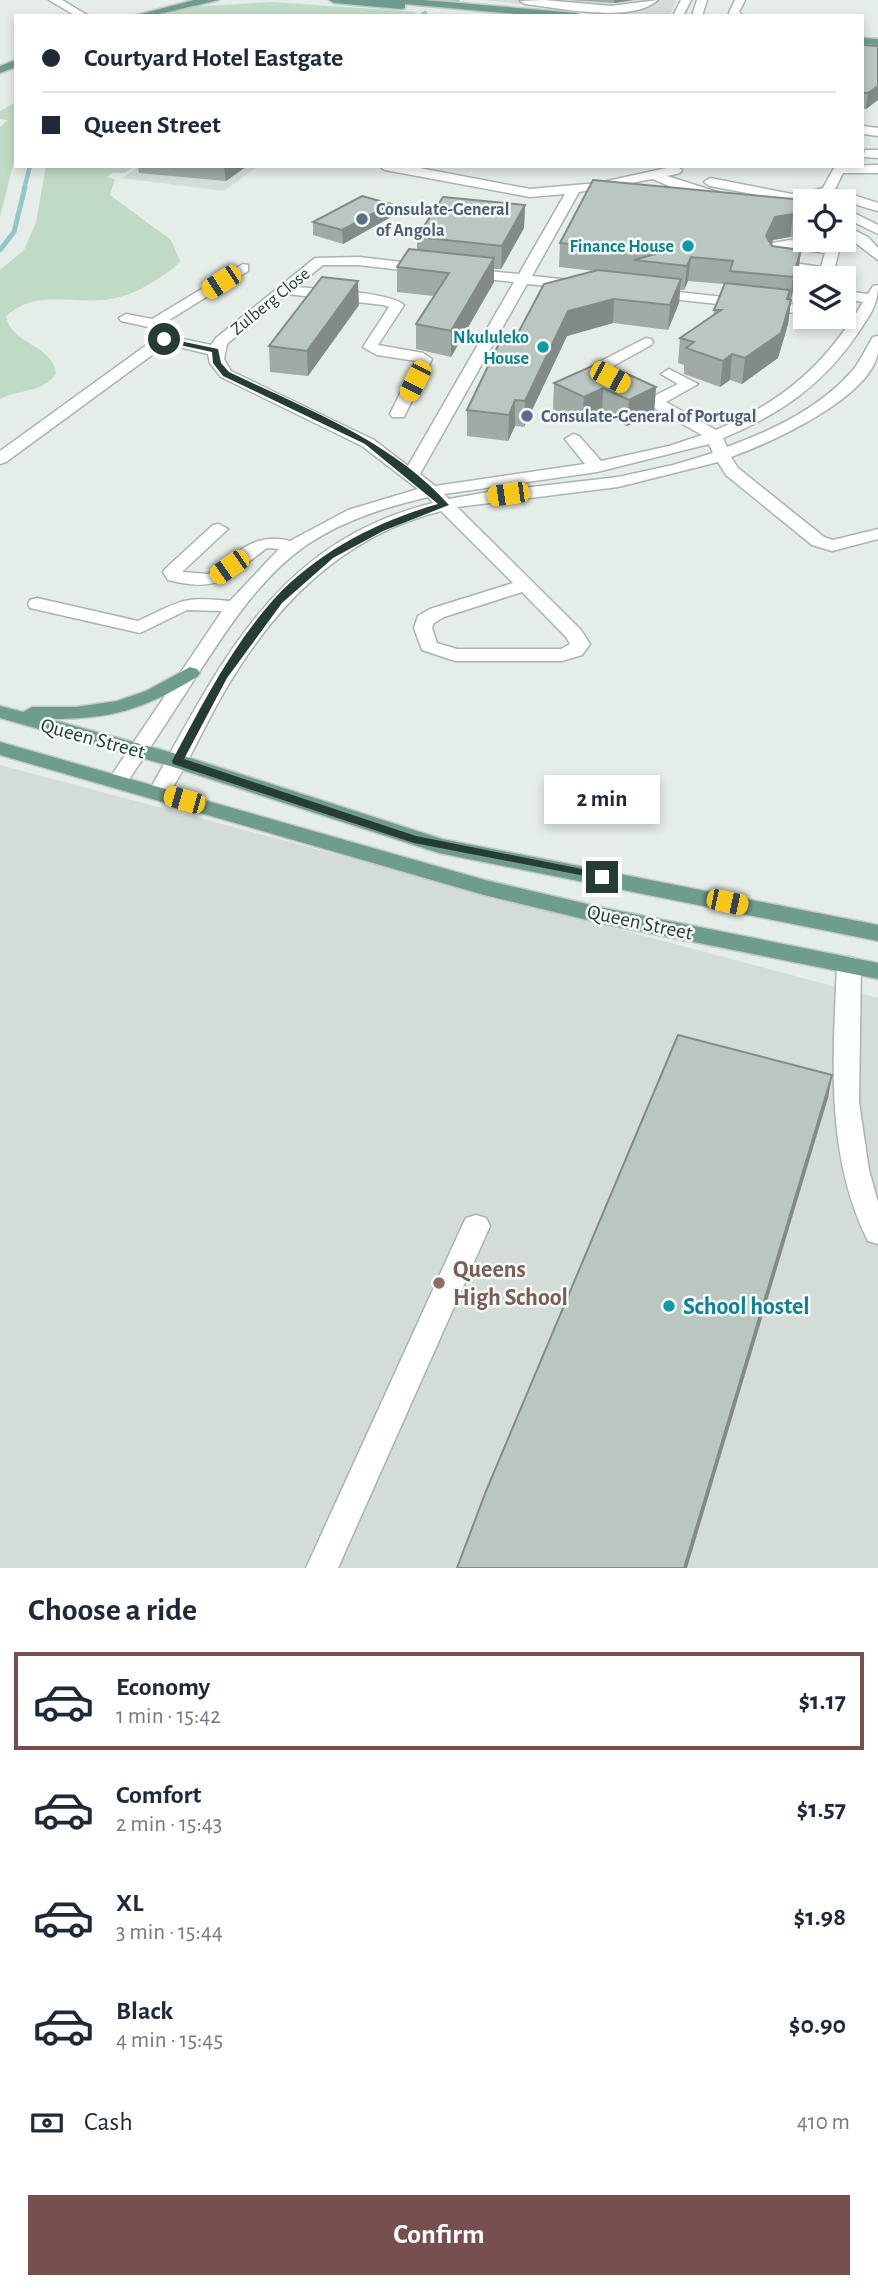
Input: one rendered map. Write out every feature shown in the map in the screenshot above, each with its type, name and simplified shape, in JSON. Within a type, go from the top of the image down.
[{"type":"main road","points":[[123,14],[180,0]]},
{"type":"main road","points":[[146,14],[214,0]]},
{"type":"main road","points":[[334,0],[543,14]]},
{"type":"main road","points":[[388,0],[404,4]]},
{"type":"main road","points":[[477,10],[501,14]]},
{"type":"main road","points":[[1,712],[73,713],[118,706],[148,698],[190,673]]},
{"type":"main road","name":"Queen Street","points":[[1,712],[177,761],[439,846],[878,933]]},
{"type":"main road","name":"Queen Street","points":[[0,748],[536,901],[878,971]]},
{"type":"street","points":[[54,0],[80,14]]},
{"type":"street","points":[[525,1],[626,8],[648,4],[653,0]]},
{"type":"street","points":[[397,168],[476,181],[524,193],[574,190],[656,176],[673,168],[713,183],[793,198]]},
{"type":"street","points":[[643,168],[656,176],[705,192],[793,210]]},
{"type":"street","points":[[829,189],[838,172],[843,169],[878,169]]},
{"type":"street","points":[[476,181],[487,171]]},
{"type":"street","points":[[411,475],[574,190]]},
{"type":"street","points":[[856,202],[878,207]]},
{"type":"street","points":[[856,217],[875,226]]},
{"type":"street","points":[[856,236],[878,256]]},
{"type":"street","name":"Zulberg Close","points":[[523,279],[359,261],[320,261],[232,332],[216,351],[217,363],[226,374],[368,443],[431,491],[574,634],[580,644],[575,650],[562,655],[455,655],[429,646],[423,628],[425,620],[437,613],[524,585]]},
{"type":"street","points":[[154,324],[243,268]]},
{"type":"street","points":[[523,279],[590,286]]},
{"type":"street","points":[[285,290],[385,301],[397,305],[370,347],[376,351],[416,355],[424,359],[398,414]]},
{"type":"street","points":[[630,291],[793,309]]},
{"type":"street","points":[[856,295],[875,294]]},
{"type":"street","points":[[117,782],[233,607],[257,579],[293,548],[359,512],[431,491],[597,467],[714,435],[760,415],[802,388],[828,362],[849,336],[875,294]]},
{"type":"street","points":[[0,459],[173,330],[126,318]]},
{"type":"street","points":[[159,793],[222,678],[278,601],[330,556],[380,528],[414,513],[445,505],[508,494],[620,482],[722,456],[813,412],[859,373],[878,341],[849,336]]},
{"type":"street","points":[[164,339],[216,351]]},
{"type":"street","points":[[646,342],[596,369],[714,435],[722,456],[742,481],[823,543],[832,546],[878,534]]},
{"type":"street","points":[[656,401],[690,384],[669,374]]},
{"type":"street","points":[[573,439],[597,467]]},
{"type":"street","points":[[219,530],[172,572],[174,576],[200,581],[213,579],[262,544],[273,542],[293,548]]},
{"type":"street","points":[[37,604],[140,627],[155,622],[172,610],[187,604],[233,607]]},
{"type":"street","points":[[849,965],[847,1042],[851,1149],[871,1219],[878,1233]]},
{"type":"street","points":[[322,1568],[476,1226]]},
{"type":"shaded area","points":[[483,0],[676,0],[671,14],[619,14]]},
{"type":"shaded area","points":[[137,168],[255,168],[224,191],[122,178]]},
{"type":"shaded area","name":"Queens High School","points":[[0,765],[878,998],[878,1568],[0,1568]]},
{"type":"green space","points":[[273,2],[417,12],[158,14],[186,7]]},
{"type":"green space","points":[[14,103],[14,161],[0,217],[0,127],[8,120],[0,119],[0,111]]},
{"type":"green space","points":[[46,168],[131,168],[125,173],[112,173],[107,177],[115,179],[110,195],[171,240],[180,261],[153,282],[124,296],[96,300],[56,299],[30,302],[6,316],[15,333],[47,356],[56,373],[45,384],[0,399],[0,270],[24,250],[36,222]]},
{"type":"building","points":[[864,45],[878,46],[878,86],[864,93]]},
{"type":"building","points":[[593,180],[793,199],[793,214],[775,217],[766,236],[772,246],[800,252],[796,266],[793,266],[793,277],[730,271],[733,261],[691,257],[687,266],[634,260],[659,253],[560,243]]},
{"type":"building","points":[[362,196],[391,204],[342,230],[313,222]]},
{"type":"building","points":[[443,197],[525,205],[502,246],[417,237]]},
{"type":"building","points":[[409,249],[494,258],[451,331],[416,324],[449,273],[397,267]]},
{"type":"building","points":[[598,270],[681,279],[670,305],[614,299],[568,311],[525,401],[515,400],[509,415],[467,410],[503,335],[516,337],[544,284]]},
{"type":"building","points":[[322,277],[358,281],[307,351],[269,346]]},
{"type":"building","points":[[725,283],[790,290],[787,299],[791,300],[781,333],[745,358],[732,354],[723,361],[686,348],[694,342],[680,338],[721,310],[714,310]]},
{"type":"building","points":[[601,362],[656,387],[629,400],[603,388],[584,397],[554,383]]},
{"type":"building","name":"School hostel","points":[[678,1035],[832,1075],[684,1568],[457,1568],[486,1491]]},
{"type":"waterway","points":[[24,189],[29,168]]},
{"type":"waterway","points":[[0,250],[14,232],[25,187]]},
{"type":"place","name":"Consulate-General of Angola","points":[[362,219]]},
{"type":"place","name":"Finance House","points":[[688,246]]},
{"type":"place","name":"Nkululeko House","points":[[543,347]]},
{"type":"place","name":"Consulate-General of Portugal","points":[[527,416]]},
{"type":"place","name":"Queens High School","points":[[439,1283]]},
{"type":"place","name":"School hostel","points":[[669,1306]]},
{"type":"route","points":[[164,339],[216,351],[217,363],[226,374],[368,443],[431,491],[445,505],[414,513],[366,535],[330,556],[278,601],[222,678],[177,761],[439,846],[602,877]]}]
